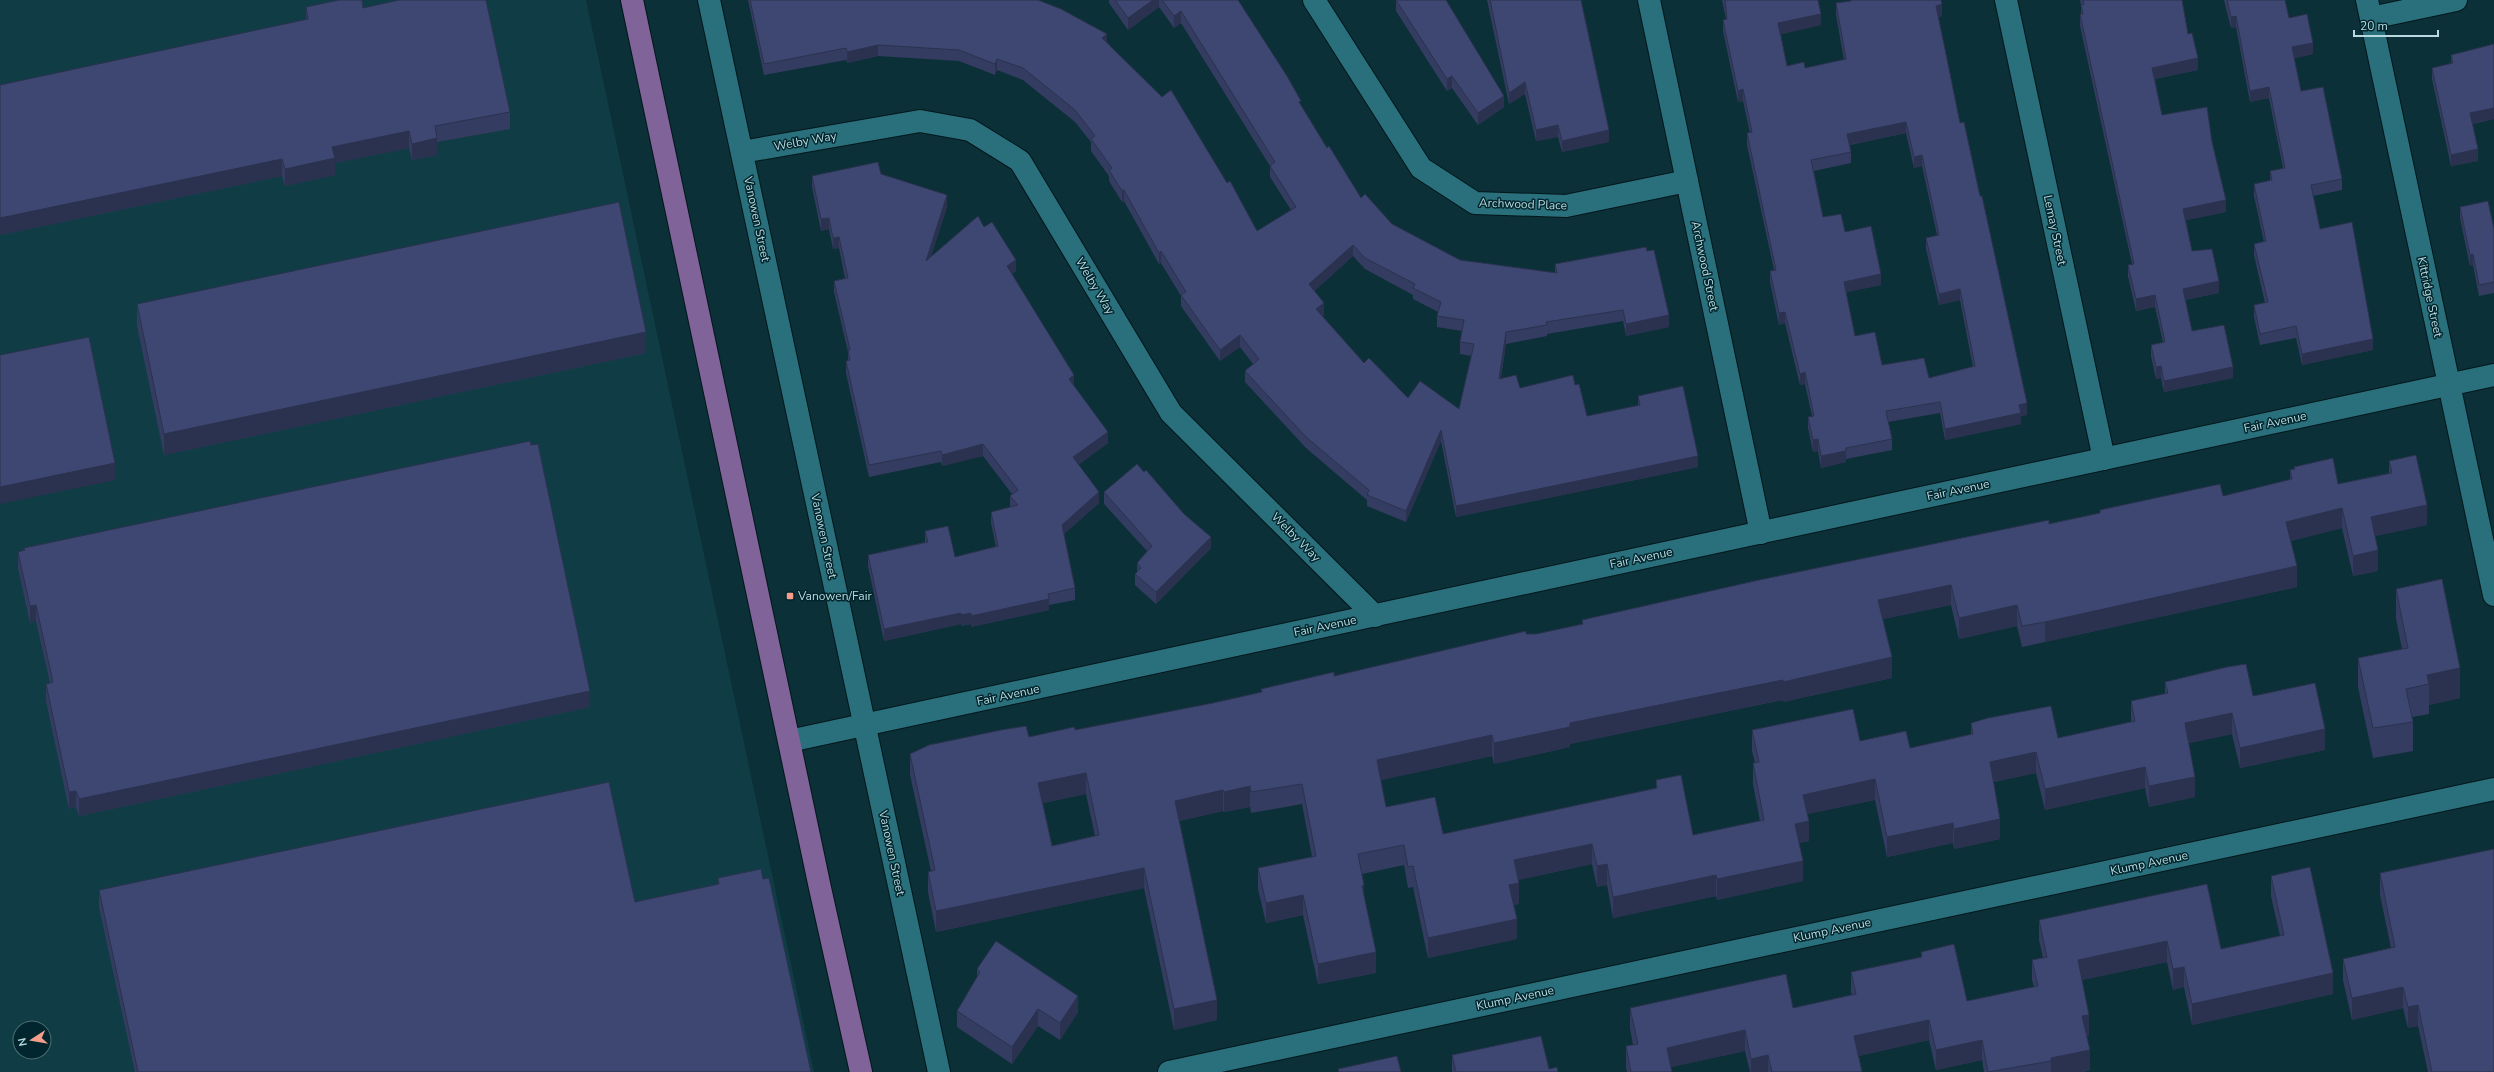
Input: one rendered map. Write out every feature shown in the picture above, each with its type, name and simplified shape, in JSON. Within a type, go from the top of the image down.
[{"type":"main road","points":[[632,0],[789,742],[861,1072]]},
{"type":"street","name":"Vanowen Street","points":[[709,0],[939,1072]]},
{"type":"street","name":"Archwood Place","points":[[1314,0],[1421,168],[1475,204],[1566,206],[1687,181]]},
{"type":"street","name":"Archwood Street","points":[[1649,0],[1761,533]]},
{"type":"street","name":"Lemay Street","points":[[2006,0],[2104,459]]},
{"type":"street","points":[[2369,9],[2456,0]]},
{"type":"street","name":"Kittridge Street","points":[[2369,9],[2494,595]]},
{"type":"street","name":"Welby Way","points":[[742,152],[920,121],[970,130],[1020,161],[1171,413],[1375,616]]},
{"type":"street","name":"Fair Avenue","points":[[789,742],[2494,375]]},
{"type":"street","name":"Klump Avenue","points":[[1170,1072],[2494,789]]},
{"type":"shaded area","points":[[0,0],[586,0],[814,1072],[0,1072]]},
{"type":"building","points":[[339,0],[362,0],[363,8],[399,0],[486,0],[510,112],[435,126],[437,138],[412,144],[409,131],[332,147],[335,158],[285,169],[282,159],[0,218],[0,85],[308,19],[306,7]]},
{"type":"building","points":[[750,0],[1038,0],[1061,9],[1107,34],[1102,38],[1162,97],[1171,90],[1227,183],[1230,181],[1257,231],[1296,207],[1270,166],[1275,162],[1181,11],[1174,16],[1162,0],[1238,0],[1287,76],[1301,101],[1299,102],[1327,148],[1329,146],[1361,198],[1365,194],[1392,224],[1460,260],[1557,273],[1555,264],[1646,247],[1647,251],[1654,250],[1669,315],[1626,324],[1623,310],[1546,322],[1547,325],[1506,332],[1499,379],[1516,375],[1520,388],[1573,375],[1575,385],[1579,384],[1587,416],[1640,405],[1638,396],[1683,386],[1698,456],[1456,506],[1441,430],[1406,511],[1367,495],[1369,490],[1306,437],[1245,371],[1259,359],[1240,335],[1220,350],[1181,295],[1186,292],[1161,251],[1159,253],[1124,190],[1122,191],[1109,170],[1112,168],[1091,139],[1095,136],[1075,110],[1023,68],[997,59],[995,64],[959,50],[878,45],[847,52],[846,48],[764,64]],"holes":[[[1353,245],[1365,258],[1415,284],[1413,288],[1441,302],[1437,316],[1464,320],[1460,342],[1474,344],[1459,409],[1420,381],[1408,398],[1369,358],[1364,363],[1316,309],[1324,303],[1309,284]]]},
{"type":"building","points":[[1115,0],[1153,0],[1128,18]]},
{"type":"building","points":[[1396,0],[1446,0],[1504,96],[1478,113],[1452,76],[1447,79]]},
{"type":"building","points":[[1490,0],[1581,0],[1609,130],[1562,141],[1558,125],[1536,130],[1525,82],[1509,93]]},
{"type":"building","points":[[1725,0],[1818,0],[1821,14],[1778,23],[1787,66],[1804,62],[1805,68],[1846,59],[1836,3],[1851,0],[1941,0],[1942,4],[1936,6],[1960,123],[1964,122],[1980,196],[1982,196],[2027,403],[2019,405],[2021,413],[1945,429],[1940,402],[1886,411],[1892,439],[1846,448],[1846,451],[1821,456],[1818,439],[1813,440],[1808,417],[1814,416],[1805,372],[1800,374],[1785,312],[1779,313],[1770,271],[1776,270],[1747,133],[1752,132],[1743,89],[1738,91],[1723,20],[1727,19]],"holes":[[[1906,122],[1914,157],[1922,155],[1939,235],[1926,238],[1939,294],[1960,289],[1975,366],[1929,378],[1924,358],[1882,365],[1875,332],[1855,336],[1844,282],[1881,274],[1871,226],[1845,232],[1841,214],[1823,217],[1811,160],[1851,152],[1847,134]]]},
{"type":"building","points":[[2083,0],[2182,0],[2188,34],[2192,33],[2198,58],[2152,68],[2162,115],[2207,107],[2212,142],[2226,200],[2183,209],[2192,251],[2212,249],[2219,281],[2183,289],[2192,331],[2224,325],[2233,367],[2164,381],[2161,366],[2156,367],[2151,345],[2165,342],[2155,295],[2136,299],[2128,265],[2134,264],[2080,14],[2083,14],[2081,5],[2084,4]]},
{"type":"building","points":[[2227,0],[2285,0],[2289,18],[2307,14],[2313,43],[2292,47],[2301,91],[2323,87],[2342,179],[2311,185],[2320,229],[2352,222],[2373,339],[2302,354],[2296,326],[2260,334],[2254,305],[2268,302],[2254,244],[2266,241],[2254,184],[2272,180],[2270,171],[2285,168],[2269,87],[2250,91],[2236,16],[2231,17]]},
{"type":"building","points":[[2494,44],[2494,108],[2470,113],[2478,149],[2451,155],[2432,68],[2453,63],[2451,55]]},
{"type":"building","points":[[878,162],[881,174],[947,195],[926,261],[978,216],[984,227],[992,222],[1016,260],[1007,266],[1074,375],[1069,379],[1108,432],[1073,457],[1099,492],[1062,525],[1075,588],[1048,594],[1049,599],[971,616],[971,613],[961,615],[961,613],[884,629],[868,555],[928,542],[925,531],[948,526],[955,557],[998,546],[991,512],[1018,505],[1010,496],[1018,490],[983,444],[942,455],[941,451],[869,465],[846,361],[850,360],[848,351],[850,350],[834,281],[848,278],[839,237],[833,238],[829,218],[821,219],[812,176]]},
{"type":"building","points":[[2488,201],[2494,229],[2494,282],[2479,285],[2473,254],[2470,255],[2460,207]]},
{"type":"building","points":[[619,202],[646,332],[164,434],[137,304]]},
{"type":"building","points":[[89,337],[115,463],[0,487],[0,355]]},
{"type":"building","points":[[530,441],[531,445],[538,444],[590,691],[79,799],[76,791],[69,792],[46,684],[53,682],[36,605],[30,606],[18,552],[25,550],[24,548]]},
{"type":"building","points":[[2416,455],[2427,505],[2371,517],[2378,550],[2353,556],[2342,508],[2286,522],[2297,566],[2045,622],[2022,626],[2017,605],[1959,618],[1951,585],[1878,600],[1892,657],[1783,682],[1783,680],[1570,723],[1570,727],[1494,743],[1492,735],[1377,760],[1386,807],[1435,797],[1443,834],[1657,788],[1656,780],[1681,775],[1693,835],[1764,820],[1753,763],[1759,762],[1752,730],[1853,709],[1860,741],[1906,731],[1910,748],[1973,734],[1971,723],[1988,718],[2051,706],[2058,738],[2135,721],[2131,701],[2168,693],[2165,682],[2227,667],[2246,664],[2253,696],[2315,683],[2325,729],[2240,748],[2232,713],[2185,723],[2195,777],[2149,786],[2145,767],[2045,789],[2036,752],[1990,762],[2000,819],[1954,829],[1953,823],[1887,837],[1875,779],[1803,795],[1809,821],[1795,824],[1803,861],[1717,879],[1716,875],[1613,897],[1607,864],[1597,866],[1592,844],[1514,860],[1519,883],[1509,885],[1517,919],[1428,938],[1413,866],[1408,867],[1404,845],[1358,854],[1364,885],[1362,886],[1376,952],[1318,964],[1303,895],[1266,903],[1258,868],[1316,856],[1302,784],[1251,792],[1250,786],[1224,792],[1223,790],[1175,801],[1217,1000],[1174,1009],[1144,868],[936,911],[928,872],[935,870],[910,754],[929,745],[1026,726],[1029,737],[1074,727],[1075,730],[1213,703],[1262,692],[1261,689],[1334,672],[1334,676],[1526,631],[1526,634],[1536,634],[1583,624],[1582,620],[1759,580],[2049,520],[2049,524],[2100,513],[2100,510],[2220,484],[2223,496],[2292,479],[2290,470],[2295,469],[2294,467],[2333,458],[2338,484],[2392,473],[2389,461]],"holes":[[[1086,773],[1099,835],[1052,846],[1038,783]]]},
{"type":"building","points":[[1137,464],[1144,472],[1146,470],[1184,514],[1211,537],[1156,592],[1135,574],[1141,568],[1137,563],[1152,546],[1104,492]]},
{"type":"building","points":[[2442,579],[2460,668],[2427,675],[2429,684],[2406,689],[2413,722],[2373,728],[2358,658],[2408,648],[2396,589]]},
{"type":"building","points":[[609,782],[635,902],[719,884],[718,878],[761,869],[763,879],[769,878],[811,1072],[138,1072],[99,890]]},
{"type":"building","points":[[2494,849],[2494,1072],[2432,1072],[2418,1005],[2408,1007],[2403,987],[2352,998],[2343,959],[2395,947],[2380,873]]},
{"type":"building","points":[[2310,867],[2333,973],[2192,1004],[2184,967],[2173,969],[2167,941],[2078,960],[2089,1015],[2082,1016],[2090,1050],[2051,1058],[2051,1061],[1988,1072],[1982,1040],[1936,1050],[1929,1020],[1854,1036],[1862,1072],[1772,1072],[1768,1055],[1751,1059],[1745,1030],[1667,1048],[1672,1072],[1631,1072],[1626,1046],[1638,1044],[1630,1008],[1786,974],[1793,1008],[1856,994],[1851,972],[1922,957],[1921,952],[1954,944],[1967,1001],[2038,986],[2032,960],[2047,957],[2039,920],[2207,884],[2221,949],[2284,935],[2271,876]]},
{"type":"building","points":[[996,941],[1078,996],[1060,1023],[1038,1009],[1012,1047],[957,1011],[980,972],[977,969]]},
{"type":"building","points":[[1541,1036],[1549,1069],[1557,1067],[1558,1072],[1456,1072],[1452,1055]]},
{"type":"building","points":[[1397,1056],[1401,1072],[1339,1072],[1338,1069]]},
{"type":"place","name":"Vanowen/Fair","points":[[790,596]]}]
